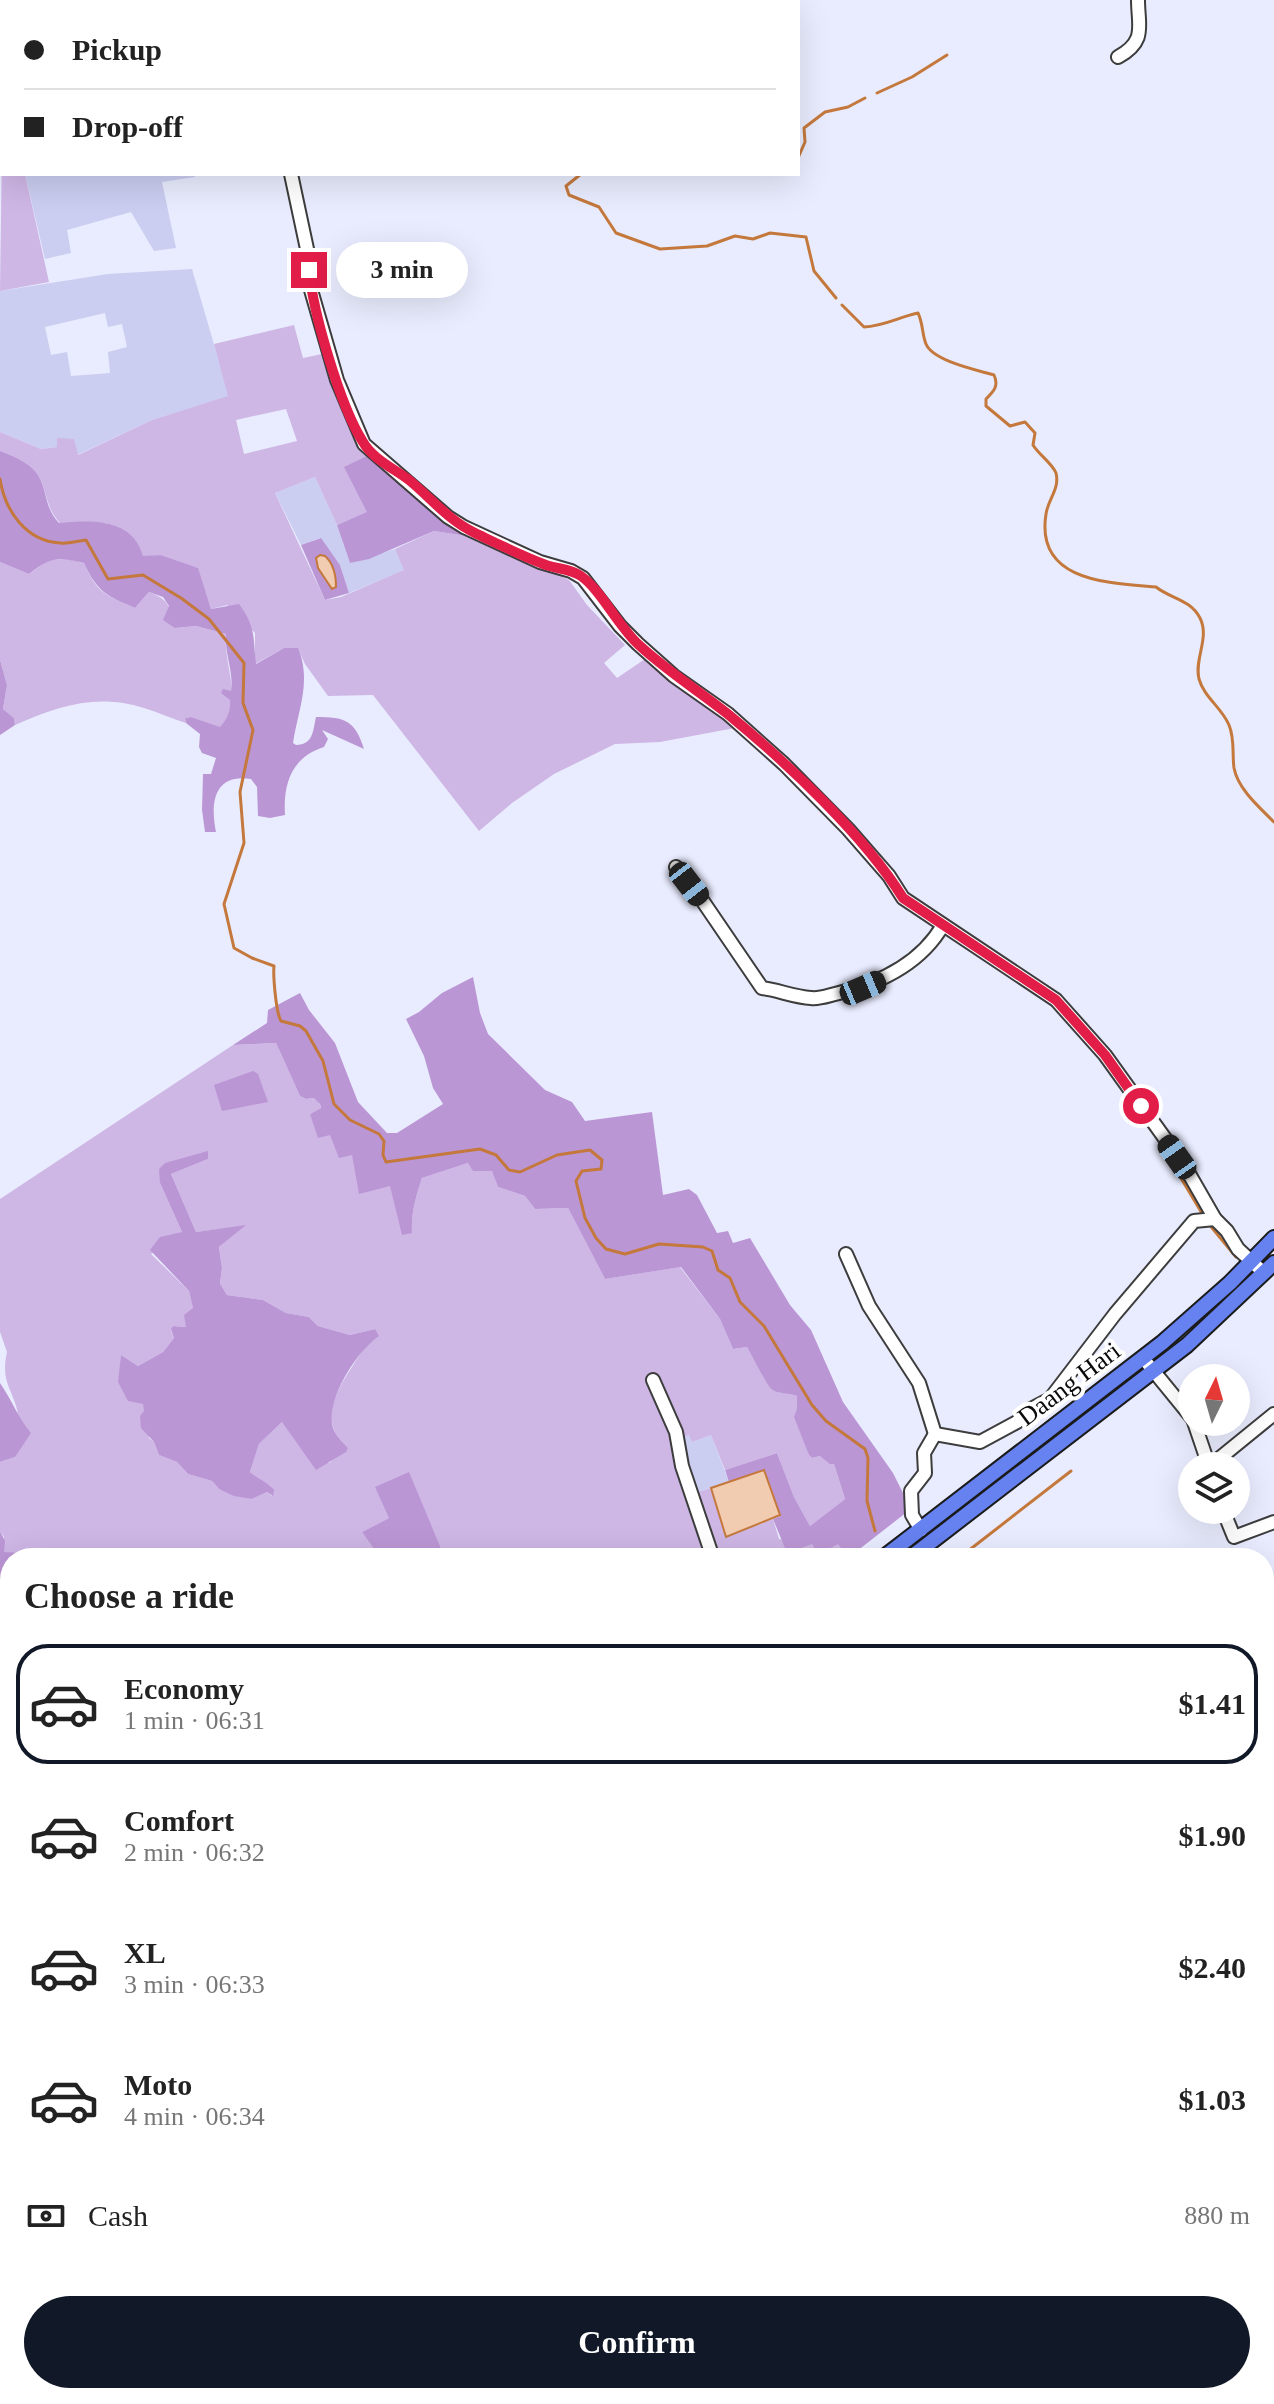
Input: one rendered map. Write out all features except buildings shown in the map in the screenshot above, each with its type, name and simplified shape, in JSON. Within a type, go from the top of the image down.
[{"type":"main road","name":"Daang Hari","points":[[897,1548],[1143,1358],[1203,1308],[1274,1238]]},
{"type":"main road","name":"Daang Hari","points":[[923,1548],[1197,1337],[1269,1268]]},
{"type":"street","points":[[1118,57],[1127,52],[1140,35],[1142,24],[1138,0]]},
{"type":"street","points":[[291,176],[307,249],[311,290],[337,380],[364,444],[448,517],[464,527],[583,578],[638,644],[674,676],[728,714],[784,764],[848,829],[889,876],[903,898],[1056,1000],[1105,1055],[1184,1165],[1215,1219],[1238,1249],[1252,1262],[1269,1268]]},
{"type":"street","points":[[676,867],[762,988],[797,996],[814,999],[863,988],[888,977],[923,950],[943,925]]},
{"type":"street","points":[[935,1434],[980,1442],[1017,1422],[1040,1402],[1050,1399],[1115,1314],[1194,1221],[1215,1219]]},
{"type":"street","points":[[846,1254],[869,1306],[919,1383],[935,1434],[924,1453],[925,1473],[911,1491],[912,1515],[921,1530]]},
{"type":"street","points":[[1143,1358],[1178,1401]]},
{"type":"street","points":[[653,1380],[676,1432],[682,1466],[710,1548]]},
{"type":"street","points":[[1227,1452],[1274,1414]]},
{"type":"street","points":[[1229,1524],[1234,1537],[1274,1522]]},
{"type":"shaded area","points":[[2,176],[25,176],[49,282],[0,291]]},
{"type":"shaded area","points":[[25,176],[195,176],[162,182],[176,248],[154,251],[131,212],[67,230],[71,253],[45,259]]},
{"type":"shaded area","points":[[192,269],[229,396],[152,420],[77,455],[57,447],[41,449],[0,432],[0,291],[108,274]],"holes":[[[105,313],[108,327],[122,324],[127,347],[108,352],[110,373],[71,376],[67,352],[51,355],[45,327]]]},
{"type":"shaded area","points":[[294,325],[303,358],[327,353],[369,455],[368,512],[337,525],[315,477],[275,493],[325,600],[341,597],[404,570],[395,549],[434,531],[473,537],[569,580],[587,605],[625,645],[604,663],[617,678],[645,659],[735,728],[660,742],[615,744],[554,774],[479,831],[373,695],[328,696],[298,649],[284,648],[255,664],[255,633],[227,605],[211,609],[197,568],[161,555],[143,557],[119,527],[105,523],[60,523],[35,471],[21,460],[0,451],[0,432],[41,449],[57,447],[57,438],[74,439],[78,455],[152,420],[228,396],[214,344]],"holes":[[[286,409],[297,441],[244,454],[236,420]]]},
{"type":"shaded area","points":[[0,451],[21,460],[35,471],[59,523],[110,524],[130,534],[143,556],[161,555],[198,568],[211,609],[239,604],[244,612],[253,632],[256,664],[284,648],[298,648],[304,684],[293,743],[306,743],[316,717],[326,717],[342,719],[353,726],[364,749],[322,730],[328,739],[324,747],[304,757],[288,782],[285,815],[270,818],[258,816],[257,787],[251,779],[239,778],[222,785],[217,792],[214,811],[216,832],[205,832],[203,774],[211,774],[216,758],[202,753],[200,734],[186,723],[185,718],[191,717],[220,727],[227,718],[230,700],[221,693],[223,689],[231,691],[226,634],[196,626],[175,628],[163,620],[169,606],[163,597],[149,592],[135,608],[117,600],[98,587],[84,563],[55,560],[29,574],[0,562]]},
{"type":"shaded area","points":[[369,455],[473,537],[434,531],[369,559],[350,563],[337,525],[367,512],[344,467]]},
{"type":"shaded area","points":[[315,477],[350,563],[395,549],[405,570],[349,593],[340,565],[320,538],[301,545],[275,493]]},
{"type":"shaded area","points":[[321,538],[340,565],[349,593],[325,600],[301,545]]},
{"type":"shaded area","points":[[320,555],[328,559],[334,570],[336,587],[332,589],[318,568],[316,558]]},
{"type":"shaded area","points":[[68,559],[84,563],[98,587],[135,608],[149,592],[161,598],[170,609],[175,628],[196,626],[226,634],[232,693],[228,717],[221,728],[191,717],[185,718],[186,723],[144,708],[110,702],[62,707],[15,725],[14,718],[3,709],[7,685],[0,660],[0,562],[29,574],[48,560]]},
{"type":"shaded area","points":[[0,660],[7,685],[3,709],[14,718],[15,725],[0,735]]},
{"type":"shaded area","points":[[473,977],[488,1034],[545,1090],[572,1102],[585,1121],[652,1112],[663,1195],[689,1189],[697,1195],[717,1233],[728,1231],[733,1243],[750,1238],[790,1305],[811,1330],[843,1402],[893,1473],[903,1493],[907,1512],[861,1548],[841,1548],[838,1544],[831,1548],[814,1548],[812,1544],[785,1548],[773,1519],[780,1516],[764,1470],[729,1482],[725,1470],[777,1453],[794,1497],[810,1526],[845,1499],[834,1464],[820,1456],[812,1458],[809,1455],[794,1417],[797,1396],[771,1389],[747,1347],[733,1349],[720,1319],[681,1267],[605,1279],[568,1208],[535,1209],[525,1196],[498,1187],[492,1171],[473,1171],[468,1163],[422,1178],[414,1205],[412,1233],[402,1235],[390,1186],[359,1194],[352,1155],[339,1158],[330,1135],[318,1138],[310,1114],[321,1108],[320,1104],[314,1098],[300,1096],[276,1043],[233,1045],[267,1023],[268,1010],[300,993],[335,1043],[358,1102],[387,1133],[397,1133],[443,1104],[433,1088],[424,1056],[406,1019],[442,993]]},
{"type":"shaded area","points":[[276,1043],[300,1096],[318,1100],[321,1108],[310,1114],[352,1155],[390,1185],[412,1233],[414,1205],[422,1178],[468,1163],[492,1170],[498,1187],[525,1196],[535,1209],[568,1208],[605,1279],[680,1267],[720,1319],[733,1349],[747,1347],[771,1389],[797,1396],[797,1409],[809,1455],[812,1458],[820,1456],[834,1464],[845,1499],[810,1526],[794,1497],[777,1453],[725,1470],[711,1435],[692,1442],[689,1435],[679,1439],[695,1493],[711,1488],[726,1537],[773,1519],[779,1539],[812,1544],[814,1548],[441,1548],[408,1472],[389,1518],[362,1532],[374,1548],[4,1548],[4,1537],[0,1531],[0,1462],[15,1457],[19,1423],[6,1379],[7,1352],[0,1332],[0,1199],[233,1045]],"holes":[[[208,1159],[171,1174],[196,1232],[244,1226],[219,1247],[222,1268],[220,1285],[227,1295],[263,1300],[286,1313],[309,1317],[318,1326],[350,1335],[375,1329],[334,1402],[333,1427],[348,1448],[329,1463],[282,1422],[259,1444],[250,1472],[259,1482],[271,1486],[272,1496],[267,1492],[252,1499],[219,1489],[212,1481],[188,1474],[177,1462],[159,1455],[149,1438],[144,1404],[120,1375],[121,1355],[138,1366],[163,1352],[174,1338],[173,1326],[186,1327],[193,1307],[189,1291],[151,1254],[182,1232],[160,1183],[165,1163]]]},
{"type":"shaded area","points":[[253,1071],[258,1074],[268,1102],[222,1111],[214,1085]]},
{"type":"shaded area","points":[[208,1151],[208,1159],[171,1174],[196,1232],[246,1225],[219,1247],[222,1268],[220,1284],[227,1295],[263,1300],[286,1313],[309,1317],[318,1326],[350,1335],[375,1329],[379,1336],[353,1364],[334,1404],[333,1428],[348,1448],[346,1452],[316,1470],[282,1422],[259,1444],[250,1472],[272,1487],[273,1496],[267,1492],[252,1499],[234,1496],[219,1489],[212,1481],[188,1474],[177,1462],[159,1455],[154,1442],[141,1428],[143,1404],[128,1401],[118,1382],[121,1355],[138,1366],[163,1352],[174,1338],[173,1326],[186,1327],[184,1315],[193,1308],[189,1291],[150,1250],[160,1237],[182,1232],[160,1183],[159,1169],[165,1163]]},
{"type":"shaded area","points":[[0,1383],[31,1433],[15,1457],[0,1462]]},
{"type":"shaded area","points":[[690,1435],[692,1442],[711,1435],[729,1482],[695,1493],[679,1438]]},
{"type":"shaded area","points":[[764,1470],[780,1515],[726,1537],[711,1488]]},
{"type":"shaded area","points":[[409,1472],[441,1548],[373,1548],[362,1532],[389,1518],[375,1487]]},
{"type":"shaded area","points":[[0,1531],[5,1541],[4,1548],[0,1548]]},
{"type":"waterway","points":[[877,93],[912,77],[947,55]]},
{"type":"waterway","points":[[800,153],[805,142],[804,128],[825,112],[848,107],[865,98]]},
{"type":"waterway","points":[[578,176],[566,186],[569,195],[599,207],[616,233],[660,249],[707,246],[735,236],[753,239],[770,233],[806,237],[814,271],[836,298]]},
{"type":"waterway","points":[[842,305],[864,327],[918,313],[930,350],[956,364],[994,375],[996,385],[986,399],[986,406],[1010,426],[1025,422],[1035,433],[1033,445],[1056,473],[1056,484],[1046,514],[1046,536],[1052,554],[1064,566],[1098,580],[1156,587],[1196,612],[1203,626],[1199,679],[1231,730],[1236,776],[1250,797],[1274,822]]},
{"type":"waterway","points":[[0,479],[12,513],[27,530],[48,541],[70,543],[86,540],[108,579],[143,575],[181,598],[209,619],[244,663],[243,703],[253,730],[240,792],[244,843],[224,904],[234,948],[274,966],[279,1017],[281,1021],[300,1026],[306,1031],[323,1061],[334,1104],[350,1120],[379,1134],[384,1141],[386,1162],[480,1149],[496,1155],[509,1170],[520,1172],[557,1155],[590,1150],[602,1160],[601,1169],[582,1171],[576,1181],[585,1218],[596,1238],[606,1249],[625,1254],[659,1244],[703,1247],[712,1251],[718,1270],[730,1278],[740,1302],[764,1326],[812,1405],[826,1421],[865,1449],[868,1458],[867,1501],[875,1531]]},
{"type":"waterway","points":[[1166,1153],[1203,1215]]},
{"type":"waterway","points":[[1208,1223],[1236,1257]]},
{"type":"waterway","points":[[972,1548],[1071,1471]]},
{"type":"route","points":[[309,270],[311,290],[337,380],[358,433],[373,454],[464,527],[583,578],[638,644],[674,676],[728,714],[805,785],[869,852],[903,898],[1056,1000],[1105,1055],[1141,1106]]}]
